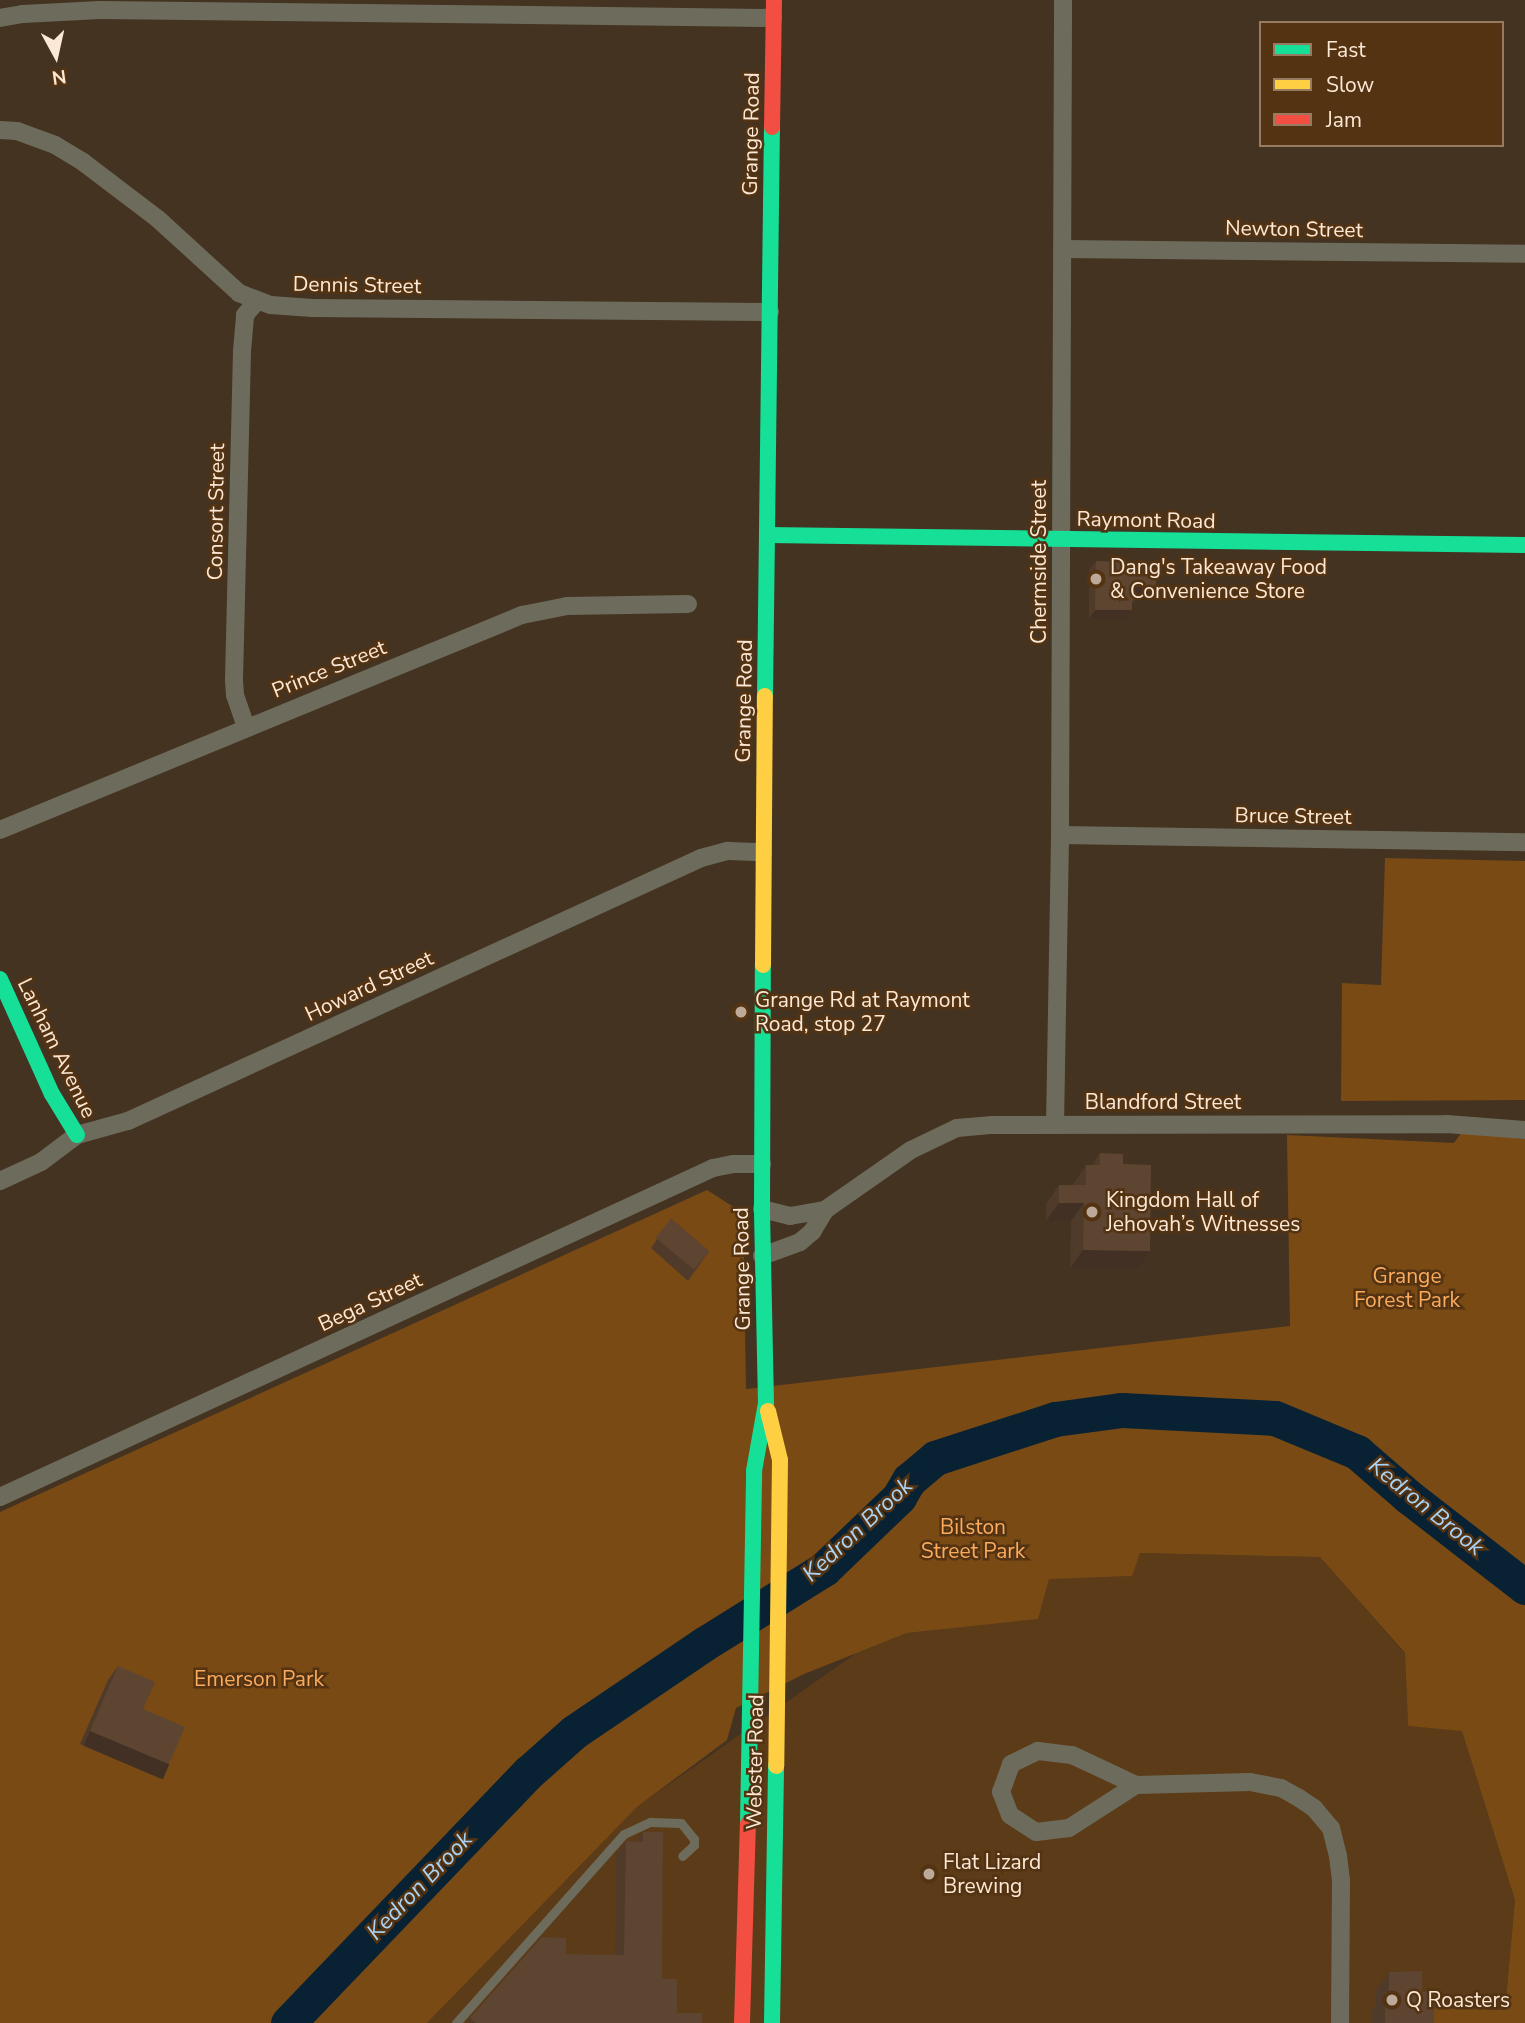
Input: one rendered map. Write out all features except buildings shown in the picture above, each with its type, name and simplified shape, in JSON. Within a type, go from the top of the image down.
[{"type":"main road","name":"Grange Road","points":[[752,1696],[754,1471],[766,1403],[762,1256],[767,535],[765,497],[774,9]]},
{"type":"main road","name":"Raymont Road","points":[[767,535],[1061,541],[1525,545]]},
{"type":"main road","name":"Lanham Avenue","points":[[0,979],[52,1094],[77,1135]]},
{"type":"main road","name":"Grange Road","points":[[766,1403],[780,1460],[779,1501]]},
{"type":"main road","name":"Webster Road","points":[[772,2023],[779,1501]]},
{"type":"main road","name":"Webster Road","points":[[742,2023],[752,1696]]},
{"type":"street","name":"Chermside Street","points":[[1055,1125],[1060,835],[1063,0]]},
{"type":"street","points":[[0,18],[23,14],[100,10],[774,9]]},
{"type":"street","name":"Dennis Street","points":[[0,130],[17,131],[55,145],[83,162],[158,219],[239,293],[257,301],[312,308],[770,312]]},
{"type":"street","name":"Newton Street","points":[[1063,249],[1525,254]]},
{"type":"street","name":"Consort Street","points":[[246,727],[234,695],[234,679],[244,314],[257,301]]},
{"type":"street","name":"Prince Street","points":[[0,830],[246,727],[540,610],[567,606],[688,604]]},
{"type":"street","name":"Bruce Street","points":[[1060,835],[1525,842]]},
{"type":"street","name":"Howard Street","points":[[0,1181],[41,1162],[77,1135],[128,1121],[701,858],[728,851],[763,852]]},
{"type":"street","name":"Blandford Street","points":[[762,1209],[790,1216],[825,1210],[942,1132],[975,1126],[1447,1124],[1525,1130]]},
{"type":"street","name":"Bega Street","points":[[0,1497],[713,1168],[733,1164],[762,1164]]},
{"type":"street","name":"Blandford Street","points":[[762,1256],[800,1241],[812,1232],[825,1210]]},
{"type":"street","points":[[1136,1785],[1069,1828],[1036,1832],[1010,1815],[1001,1792],[1011,1764],[1038,1751],[1072,1755],[1136,1785],[1250,1782],[1281,1788],[1314,1808],[1331,1828],[1341,1880],[1340,2023]]},
{"type":"lane","points":[[456,2023],[624,1835],[650,1822],[681,1823],[694,1839],[694,1845],[682,1856]]},
{"type":"shaded area","points":[[1140,1553],[1320,1557],[1405,1654],[1408,1726],[1462,1730],[1515,1900],[1505,2010],[1426,2008],[1426,2023],[427,2023],[637,1807],[855,1654],[907,1633],[1037,1619],[1049,1578],[1131,1576]]},
{"type":"green space","points":[[1385,858],[1525,861],[1525,1100],[1341,1101],[1342,983],[1381,985]]},
{"type":"green space","points":[[1462,1132],[1525,1139],[1525,2023],[1426,2023],[1426,2008],[1505,2010],[1515,1900],[1462,1731],[1408,1726],[1405,1653],[1320,1557],[1140,1553],[1132,1576],[1049,1579],[1038,1619],[907,1633],[804,1674],[736,1708],[727,1740],[637,1807],[427,2023],[0,2023],[0,1512],[707,1190],[743,1213],[746,1389],[1290,1326],[1287,1135],[1454,1143]]},
{"type":"waterway","name":"Kedron Brook","points":[[288,2023],[529,1772],[574,1732],[704,1644],[824,1569],[899,1497],[909,1480],[935,1458],[1055,1419],[1122,1410],[1275,1418],[1357,1452],[1409,1497],[1525,1587]]},
{"type":"traffic: fast","points":[[765,696],[772,127]]},
{"type":"traffic: fast","points":[[767,535],[1525,545]]},
{"type":"traffic: fast","points":[[748,1824],[754,1471],[766,1403],[762,1209],[763,965]]},
{"type":"traffic: fast","points":[[0,979],[52,1094],[77,1135]]},
{"type":"traffic: fast","points":[[772,2023],[776,1766]]},
{"type":"traffic: slow","points":[[763,965],[765,696]]},
{"type":"traffic: slow","points":[[768,1411],[780,1460],[776,1766]]},
{"type":"traffic: jam","points":[[772,127],[774,0]]},
{"type":"traffic: jam","points":[[742,2023],[748,1824]]},
{"type":"place","name":"Dang's Takeaway Food & Convenience Store","points":[[1096,579]]},
{"type":"place","name":"Grange Rd at Raymont Road, stop 27","points":[[741,1012]]},
{"type":"place","name":"Kingdom Hall of Jehovah’s Witnesses","points":[[1092,1212]]},
{"type":"place","name":"Flat Lizard Brewing","points":[[929,1874]]},
{"type":"place","name":"Q Roasters","points":[[1392,2000]]},
{"type":"park label","name":"Grange Forest Park","points":[[1407,1288]]},
{"type":"park label","name":"Bilston Street Park","points":[[973,1539]]},
{"type":"park label","name":"Emerson Park","points":[[259,1679]]}]
